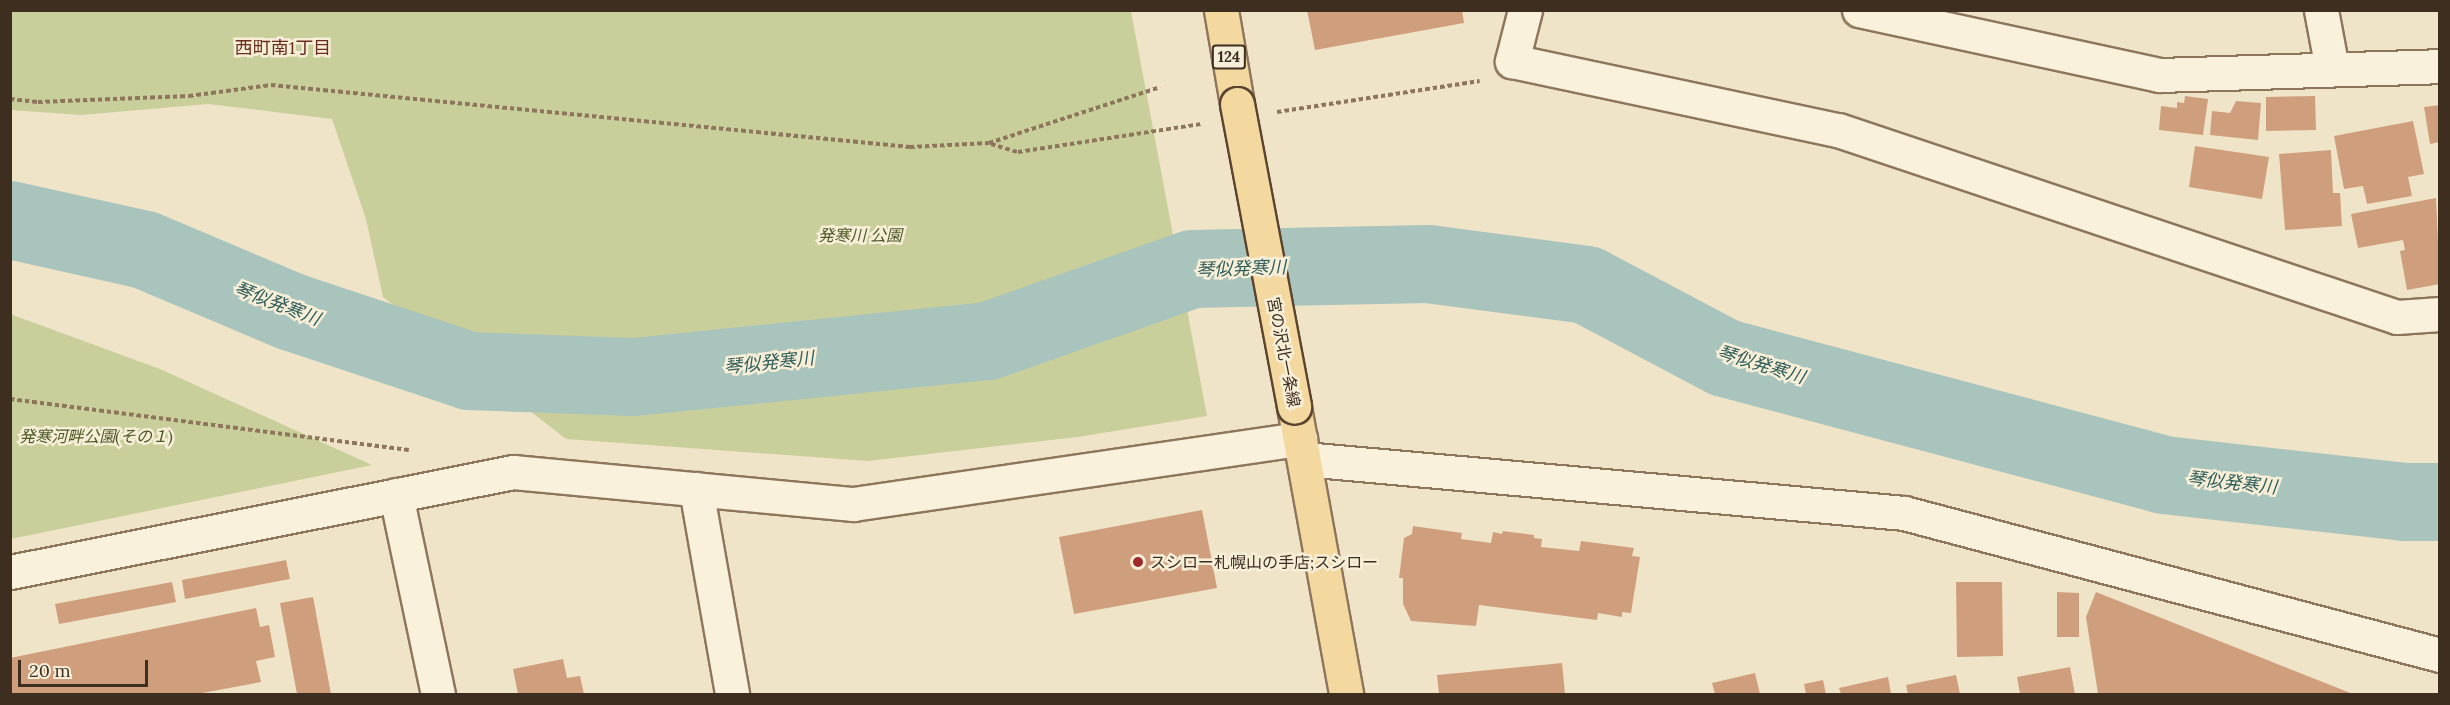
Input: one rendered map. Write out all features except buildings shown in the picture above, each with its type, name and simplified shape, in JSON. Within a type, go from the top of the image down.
[{"type":"main road","name":"宮の沢北一条線","points":[[1221,10],[1346,694]]},
{"type":"street","points":[[1525,10],[1512,61],[1838,130],[2397,317],[2439,314]]},
{"type":"street","points":[[1859,10],[1963,21],[2159,75],[2439,66]]},
{"type":"street","points":[[2320,10],[2332,69]]},
{"type":"street","points":[[10,572],[513,472],[853,504],[1302,449],[1904,513],[2439,655]]},
{"type":"street","points":[[696,489],[732,694]]},
{"type":"street","points":[[396,495],[438,694]]},
{"type":"path","points":[[10,99],[38,102],[189,96],[271,85],[910,147],[989,143],[1160,87]]},
{"type":"path","points":[[10,399],[420,452]]},
{"type":"green space","name":"発寒川 公園","points":[[10,11],[1131,11],[1207,416],[1078,437],[868,461],[566,439],[383,297],[366,219],[332,119],[208,104],[81,115],[11,110]]},
{"type":"green space","name":"発寒河畔公園(その１)","points":[[10,314],[160,369],[372,465],[11,539]]},
{"type":"waterway","name":"琴似発寒川","points":[[10,220],[145,250],[292,312],[469,371],[634,377],[988,341],[1192,269],[1428,264],[1587,285],[1725,358],[2164,475],[2405,502],[2440,502]]},
{"type":"place","name":"スシロー札幌山の手店;スシロー","points":[[1138,562]]},
{"type":"district","name":"西町南1丁目","points":[[283,48]]}]
